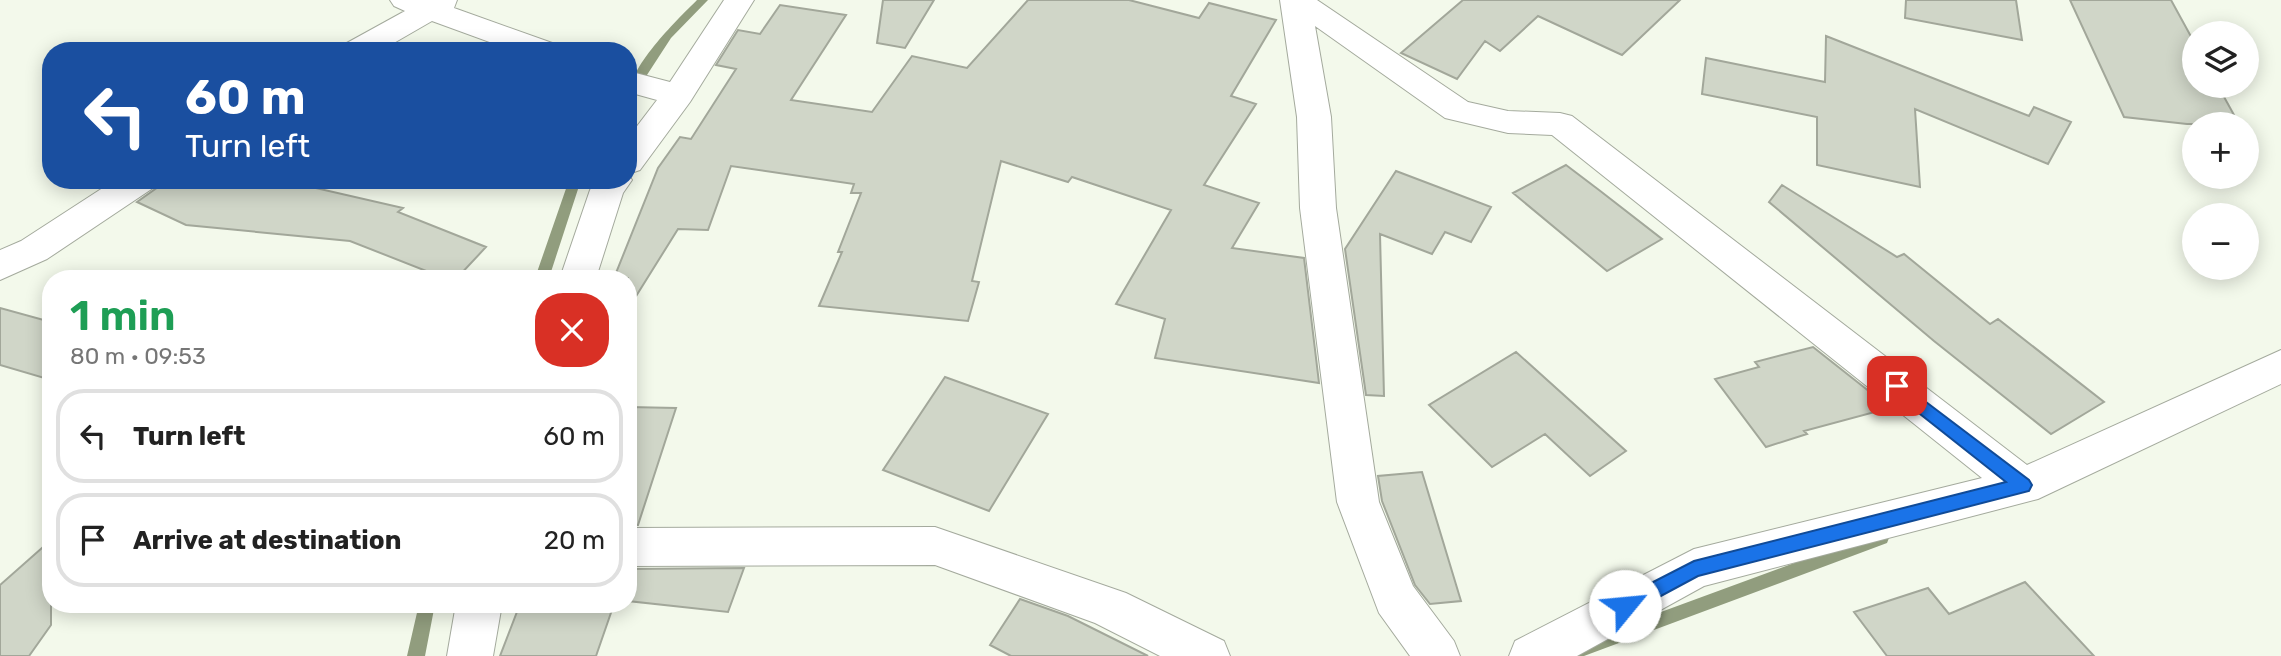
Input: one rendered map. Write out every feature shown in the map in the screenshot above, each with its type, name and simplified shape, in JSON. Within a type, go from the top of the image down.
[{"type":"street","points":[[1296,0],[1458,110],[1508,122],[1560,124],[2023,485]]},
{"type":"street","points":[[1296,0],[1314,117],[1318,208],[1358,502],[1395,598],[1437,656]]},
{"type":"street","points":[[369,42],[427,3],[522,42]]},
{"type":"street","points":[[637,133],[651,88],[723,3]]},
{"type":"street","points":[[0,266],[34,250],[127,189]]},
{"type":"street","points":[[581,270],[608,189]]},
{"type":"street","points":[[1532,656],[1694,569],[2023,485],[2236,389],[2281,365]]},
{"type":"street","points":[[637,547],[934,546],[1110,608],[1207,656]]},
{"type":"street","points":[[470,656],[477,613]]},
{"type":"building","points":[[883,0],[934,0],[905,48],[877,43]]},
{"type":"building","points":[[1028,0],[1129,0],[1199,18],[1209,3],[1276,20],[1231,96],[1256,104],[1204,185],[1259,203],[1232,248],[1304,258],[1319,383],[1155,358],[1165,319],[1116,304],[1171,210],[1072,177],[1068,182],[1001,161],[972,281],[979,282],[968,321],[819,306],[842,252],[838,252],[861,193],[851,193],[854,184],[731,166],[708,230],[678,229],[637,295],[637,270],[617,270],[658,168],[680,137],[691,139],[736,69],[716,65],[738,30],[760,34],[780,5],[846,15],[791,100],[872,112],[912,56],[967,68]]},
{"type":"building","points":[[1463,0],[1680,0],[1622,55],[1538,16],[1500,51],[1485,41],[1457,79],[1401,53]]},
{"type":"building","points":[[1906,0],[2016,0],[2022,40],[1905,18]]},
{"type":"building","points":[[2070,0],[2171,0],[2182,21],[2182,98],[2225,98],[2232,112],[2182,112],[2182,123],[2124,117]]},
{"type":"building","points":[[1826,36],[2029,116],[2034,107],[2071,122],[2048,164],[1915,109],[1920,187],[1817,165],[1817,117],[1702,94],[1706,58],[1825,82]]},
{"type":"building","points":[[1566,165],[1662,239],[1607,271],[1513,193]]},
{"type":"building","points":[[1396,171],[1491,207],[1471,242],[1445,232],[1432,254],[1380,234],[1384,396],[1366,395],[1345,249]]},
{"type":"building","points":[[1782,185],[1897,257],[1904,254],[1990,324],[1998,319],[2104,402],[2051,434],[1934,341],[1769,202]]},
{"type":"building","points":[[155,189],[320,189],[403,208],[398,212],[486,247],[464,270],[424,270],[350,241],[186,225],[137,202]]},
{"type":"building","points":[[0,308],[42,320],[42,377],[0,365]]},
{"type":"building","points":[[1813,347],[1875,396],[1886,409],[1804,431],[1807,434],[1766,447],[1715,379],[1759,367],[1755,362]]},
{"type":"building","points":[[1516,352],[1626,451],[1590,476],[1545,434],[1492,467],[1429,405]]},
{"type":"building","points":[[945,377],[1048,414],[989,511],[883,470]]},
{"type":"building","points":[[637,407],[676,408],[638,525]]},
{"type":"building","points":[[1422,472],[1461,601],[1430,604],[1415,585],[1382,501],[1378,476]]},
{"type":"building","points":[[42,548],[42,613],[51,613],[51,625],[29,656],[0,656],[0,585]]},
{"type":"building","points":[[744,568],[728,612],[637,602],[637,569]]},
{"type":"building","points":[[2025,582],[2094,656],[1887,656],[1854,612],[1928,588],[1949,614]]},
{"type":"building","points":[[1020,599],[1068,616],[1148,656],[1011,656],[990,645]]},
{"type":"building","points":[[517,613],[611,613],[596,656],[500,656]]},
{"type":"waterway","points":[[637,81],[667,36],[703,0]]},
{"type":"waterway","points":[[545,270],[572,189]]},
{"type":"waterway","points":[[1563,656],[1881,538]]},
{"type":"waterway","points":[[416,656],[425,613]]},
{"type":"route","points":[[1625,606],[1694,569],[2023,485],[1897,386]]}]
